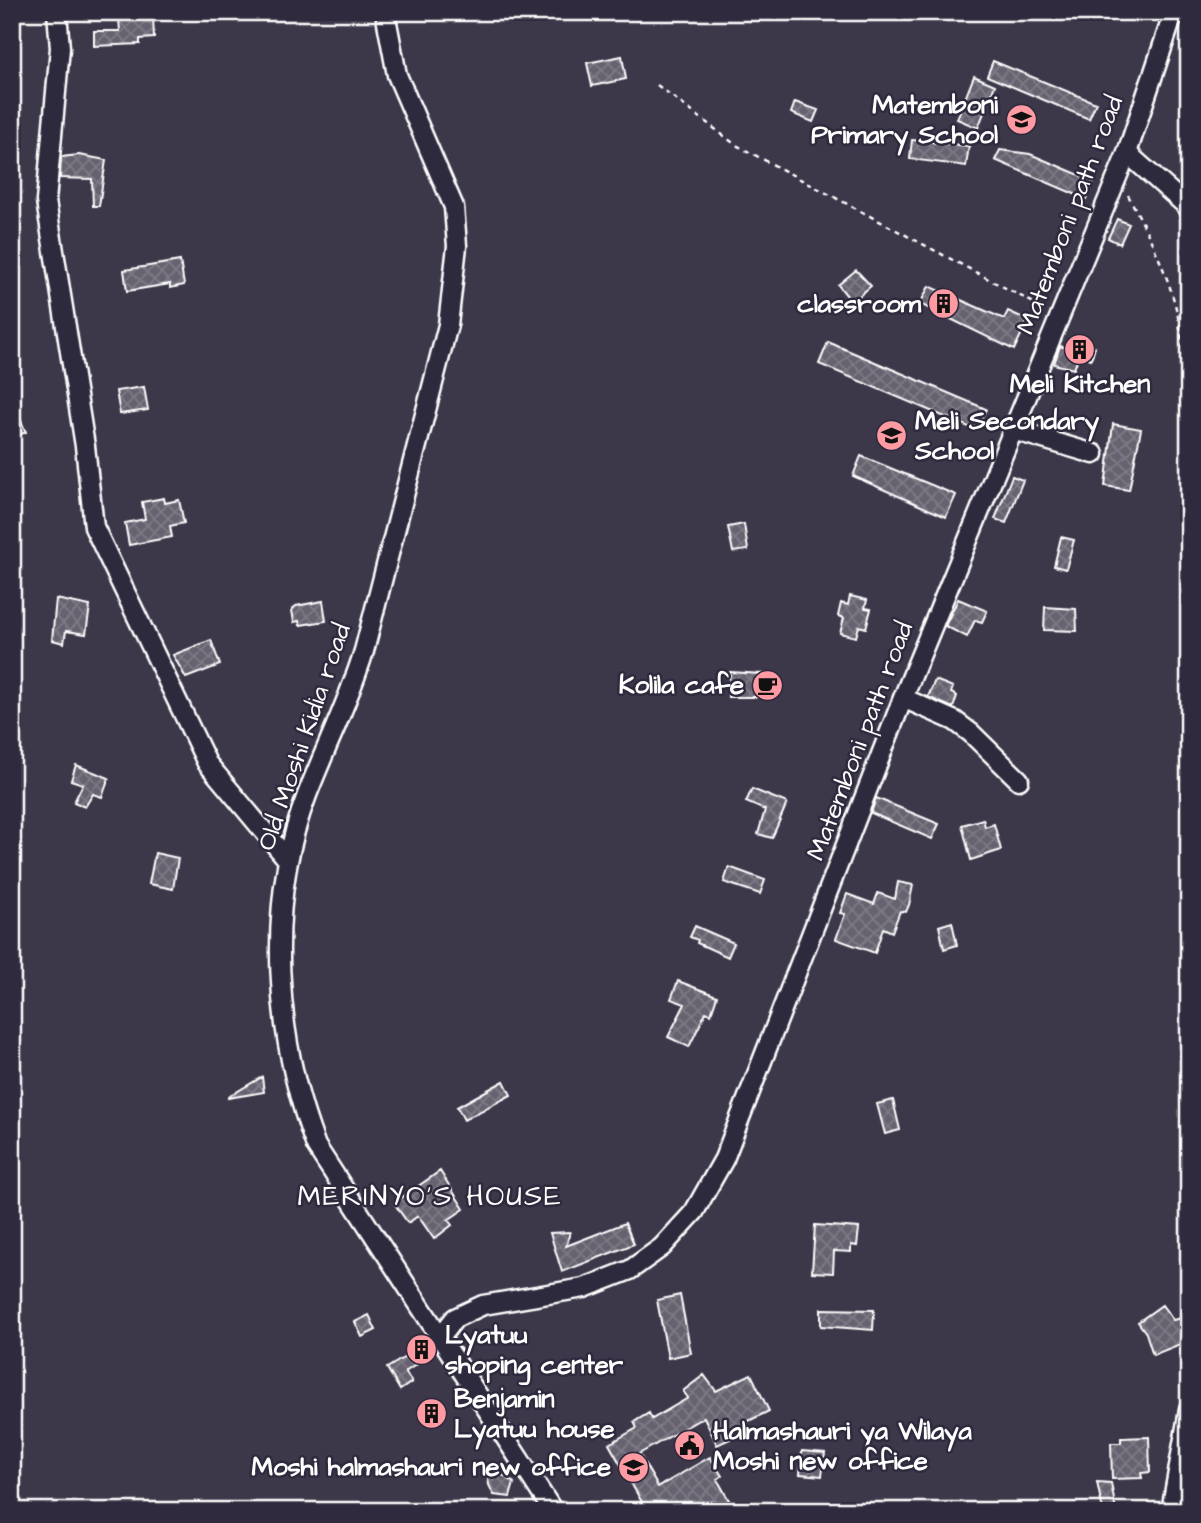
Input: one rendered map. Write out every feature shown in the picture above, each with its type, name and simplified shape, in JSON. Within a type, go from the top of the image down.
[{"type":"street","points":[[57,12],[60,48],[46,201],[85,446],[94,527],[206,763],[287,859]]},
{"type":"street","name":"Old Moshi Kidia road","points":[[385,12],[397,75],[454,207],[457,246],[449,312],[353,688],[306,796],[287,859],[281,892],[281,967],[288,1039],[299,1102],[316,1146],[496,1418],[553,1511]]},
{"type":"street","name":"Matemboni path road","points":[[440,1337],[455,1318],[483,1306],[584,1288],[630,1270],[662,1247],[694,1212],[724,1159],[903,698],[1118,176],[1174,12]]},
{"type":"street","points":[[1127,153],[1189,208]]},
{"type":"street","points":[[1013,430],[1094,454]]},
{"type":"street","points":[[903,698],[955,721],[1019,780]]},
{"type":"street","points":[[1171,1511],[1189,1410]]},
{"type":"path","points":[[657,85],[736,145],[1060,316]]},
{"type":"path","points":[[1118,176],[1149,237],[1180,327],[1186,401],[1182,573]]},
{"type":"building","points":[[153,16],[154,38],[140,39],[140,44],[94,46],[94,31],[120,31],[119,19]]},
{"type":"building","points":[[622,56],[626,79],[592,86],[587,63]]},
{"type":"building","points":[[993,61],[1096,103],[1089,119],[987,76]]},
{"type":"building","points":[[974,76],[995,85],[978,128],[957,119]]},
{"type":"building","points":[[795,102],[818,110],[813,122],[791,113]]},
{"type":"building","points":[[912,140],[969,146],[966,166],[910,159]]},
{"type":"building","points":[[1000,150],[1030,154],[1094,181],[1086,199],[995,160]]},
{"type":"building","points":[[79,155],[106,160],[99,206],[93,206],[92,179],[60,178],[61,157]]},
{"type":"building","points":[[1117,219],[1129,224],[1120,244],[1108,238]]},
{"type":"building","points":[[180,261],[184,285],[170,288],[170,284],[127,291],[124,270]]},
{"type":"building","points":[[856,270],[871,286],[852,302],[838,285]]},
{"type":"building","points":[[929,286],[1004,319],[1008,311],[1028,320],[1014,350],[920,304]]},
{"type":"building","points":[[1070,338],[1095,347],[1091,359],[1079,355],[1074,369],[1054,364],[1060,346],[1067,348]]},
{"type":"building","points":[[828,342],[986,409],[976,430],[819,364]]},
{"type":"building","points":[[144,387],[148,410],[120,414],[116,391]]},
{"type":"building","points":[[12,401],[26,432],[12,438]]},
{"type":"building","points":[[1113,424],[1141,429],[1129,490],[1105,486]]},
{"type":"building","points":[[861,456],[956,495],[946,517],[853,476]]},
{"type":"building","points":[[1012,476],[1023,480],[1006,523],[995,519]]},
{"type":"building","points":[[164,498],[165,503],[179,500],[184,523],[170,526],[172,537],[129,545],[125,523],[145,519],[142,502]]},
{"type":"building","points":[[744,524],[748,550],[733,552],[728,527]]},
{"type":"building","points":[[1061,537],[1074,540],[1066,569],[1054,566]]},
{"type":"building","points":[[850,596],[867,600],[865,608],[871,609],[866,628],[859,626],[856,637],[840,633],[844,618],[838,616],[841,603],[848,605]]},
{"type":"building","points":[[56,599],[90,606],[86,634],[66,631],[64,643],[52,640]]},
{"type":"building","points":[[958,599],[987,611],[982,622],[975,620],[967,637],[945,626]]},
{"type":"building","points":[[323,601],[326,621],[300,625],[299,621],[294,622],[292,610],[296,606]]},
{"type":"building","points":[[1045,607],[1076,609],[1077,631],[1044,630]]},
{"type":"building","points":[[211,640],[220,665],[186,678],[173,655]]},
{"type":"building","points":[[730,672],[778,675],[775,697],[728,697]]},
{"type":"building","points":[[935,680],[953,687],[951,693],[957,696],[953,708],[928,697]]},
{"type":"building","points":[[76,765],[109,778],[102,797],[93,794],[85,807],[74,802],[83,784],[71,780]]},
{"type":"building","points":[[752,789],[787,803],[772,838],[758,834],[765,810],[746,802]]},
{"type":"building","points":[[876,798],[939,824],[932,839],[871,813]]},
{"type":"building","points":[[983,819],[985,827],[994,824],[1001,850],[971,860],[962,825]]},
{"type":"building","points":[[155,853],[178,858],[173,889],[149,884]]},
{"type":"building","points":[[729,867],[765,880],[760,894],[724,882]]},
{"type":"building","points":[[898,882],[913,885],[909,905],[906,912],[900,911],[892,932],[883,928],[875,953],[836,939],[845,914],[840,913],[847,894],[874,904],[878,893],[895,899]]},
{"type":"building","points":[[952,922],[957,945],[944,949],[939,926]]},
{"type":"building","points":[[695,926],[734,943],[728,957],[690,937]]},
{"type":"building","points":[[678,981],[717,996],[711,1014],[706,1012],[689,1047],[668,1037],[685,1004],[671,999]]},
{"type":"building","points":[[262,1077],[264,1092],[228,1098],[228,1097]]},
{"type":"building","points":[[504,1081],[511,1095],[464,1120],[457,1107]]},
{"type":"building","points":[[893,1100],[900,1130],[885,1134],[877,1104]]},
{"type":"building","points":[[440,1171],[464,1209],[448,1220],[452,1225],[434,1239],[418,1216],[408,1223],[394,1203]]},
{"type":"building","points":[[625,1223],[634,1244],[562,1272],[550,1233],[570,1232],[566,1246]]},
{"type":"building","points":[[815,1225],[859,1228],[857,1246],[851,1245],[851,1252],[834,1251],[833,1273],[812,1272]]},
{"type":"building","points":[[680,1295],[691,1353],[668,1358],[657,1300]]},
{"type":"building","points":[[1162,1305],[1173,1320],[1181,1318],[1188,1341],[1153,1355],[1146,1333],[1138,1322]]},
{"type":"building","points":[[821,1309],[874,1310],[873,1330],[821,1326]]},
{"type":"building","points":[[369,1315],[376,1330],[362,1337],[355,1322]]},
{"type":"building","points":[[424,1339],[433,1354],[405,1372],[412,1382],[400,1390],[387,1368],[415,1351],[412,1346]]},
{"type":"building","points":[[751,1374],[769,1411],[728,1431],[732,1438],[717,1445],[704,1417],[639,1454],[658,1487],[710,1457],[722,1476],[717,1479],[735,1511],[647,1511],[609,1444],[637,1428],[634,1422],[649,1413],[652,1419],[688,1398],[683,1391],[704,1375],[716,1391]]},
{"type":"building","points":[[1149,1437],[1150,1472],[1141,1473],[1142,1478],[1112,1479],[1111,1443],[1121,1443],[1121,1438]]},
{"type":"building","points":[[802,1451],[825,1453],[822,1476],[800,1474]]},
{"type":"building","points":[[497,1471],[514,1483],[510,1497],[494,1495],[489,1485],[488,1478]]},
{"type":"building","points":[[1097,1482],[1111,1483],[1116,1511],[1103,1511]]},
{"type":"place","name":"Matemboni Primary School","points":[[1021,120]]},
{"type":"place","name":"classroom","points":[[944,304]]},
{"type":"place","name":"Meli Kitchen","points":[[1080,349]]},
{"type":"place","name":"Meli Secondary School","points":[[892,436]]},
{"type":"place","name":"Kolila cafe","points":[[767,685]]},
{"type":"place","name":"Lyatuu shoping center","points":[[422,1350]]},
{"type":"place","name":"Benjamin Lyatuu house","points":[[431,1414]]},
{"type":"place","name":"Halmashauri ya Wilaya Moshi new office","points":[[690,1446]]},
{"type":"place","name":"Moshi halmashauri new office","points":[[634,1467]]},
{"type":"district","name":"MERINYO'S HOUSE","points":[[430,1196]]}]
